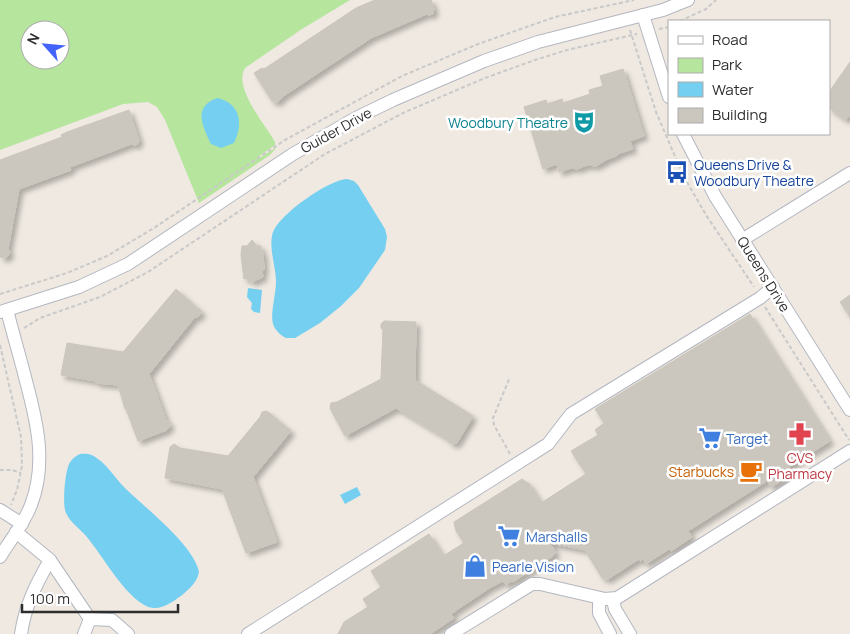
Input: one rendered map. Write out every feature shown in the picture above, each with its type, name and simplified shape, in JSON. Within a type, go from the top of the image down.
[{"type":"street","name":"Guider Drive","points":[[4,311],[79,287],[128,264],[293,154],[392,100],[484,61],[538,42],[662,10],[688,0]]},
{"type":"street","points":[[643,15],[668,94]]},
{"type":"street","name":"Queens Drive","points":[[683,135],[704,178],[850,410]]},
{"type":"street","points":[[742,240],[850,173]]},
{"type":"street","points":[[248,634],[548,444],[571,414],[751,303],[773,287]]},
{"type":"street","points":[[0,558],[31,506],[39,468],[40,445],[37,424],[4,311]]},
{"type":"street","points":[[451,634],[532,584],[540,584],[613,600],[850,451]]},
{"type":"street","points":[[3,513],[50,560],[90,619]]},
{"type":"street","points":[[21,634],[23,615],[32,589],[50,560]]},
{"type":"street","points":[[599,598],[599,613],[610,634]]},
{"type":"street","points":[[613,600],[614,609],[630,634]]},
{"type":"street","points":[[84,634],[90,619]]},
{"type":"street","points":[[90,619],[112,620],[128,634]]},
{"type":"path","points":[[682,20],[706,9],[716,0]]},
{"type":"path","points":[[28,326],[40,318],[100,297],[148,272],[317,158],[403,113],[468,85],[535,60],[567,50],[668,27]]},
{"type":"path","points":[[632,35],[658,117],[683,175],[706,215],[753,287]]},
{"type":"path","points":[[765,308],[848,437],[850,435]]},
{"type":"path","points":[[0,347],[21,437],[22,466],[18,490],[3,513]]},
{"type":"path","points":[[510,377],[494,412],[493,421],[516,464]]},
{"type":"path","points":[[0,470],[12,470],[21,473]]},
{"type":"green space","points":[[0,0],[350,0],[302,29],[245,68],[242,76],[247,95],[275,142],[275,145],[258,157],[277,147],[270,155],[199,203],[165,120],[157,107],[148,102],[123,104],[0,150]]},
{"type":"water","points":[[217,98],[231,104],[238,115],[239,121],[239,128],[234,143],[221,148],[211,144],[202,117],[205,106]]},
{"type":"water","points":[[347,179],[354,181],[358,185],[385,229],[387,237],[385,250],[359,288],[341,306],[320,323],[295,338],[286,338],[277,331],[272,320],[276,282],[271,244],[273,232],[285,216],[317,191]]},
{"type":"water","points":[[248,288],[262,290],[260,313],[254,312],[251,309],[252,303],[247,297]]},
{"type":"water","points":[[80,454],[92,455],[102,462],[124,487],[167,527],[188,550],[199,572],[195,583],[181,596],[161,607],[153,608],[144,605],[125,589],[86,536],[70,519],[66,513],[64,503],[66,474],[70,462]]},
{"type":"water","points":[[357,487],[361,495],[345,504],[340,495]]},
{"type":"building","points":[[375,0],[431,0],[434,9],[433,14],[427,14],[371,38],[282,97],[278,102],[272,101],[254,73],[262,68],[264,69],[356,8]]},
{"type":"building","points":[[850,62],[850,115],[846,120],[830,109],[830,91]]},
{"type":"building","name":"Woodbury Theatre","points":[[623,69],[644,136],[630,141],[633,149],[620,153],[596,166],[587,165],[559,172],[557,164],[543,169],[524,107],[546,100],[547,104],[562,99],[563,103],[590,94],[589,90],[603,86],[600,76]]},
{"type":"building","points":[[129,110],[139,140],[138,144],[131,144],[70,167],[71,170],[19,189],[8,249],[10,252],[6,258],[0,257],[0,160],[62,137],[61,135],[67,132]]},
{"type":"building","points":[[252,240],[257,246],[261,246],[264,270],[262,270],[263,277],[252,282],[247,278],[244,279],[241,255],[242,246],[247,246]]},
{"type":"building","points":[[176,289],[202,312],[198,317],[195,317],[149,374],[170,426],[167,430],[138,441],[118,385],[96,383],[96,381],[61,375],[67,343],[123,352]]},
{"type":"building","points":[[850,295],[850,317],[840,302]]},
{"type":"building","name":"Target","points":[[750,314],[830,441],[789,467],[793,474],[771,487],[767,481],[688,531],[692,537],[671,551],[669,549],[646,564],[643,559],[640,561],[639,559],[608,579],[602,578],[585,550],[550,543],[556,553],[550,558],[513,582],[513,580],[506,585],[503,581],[491,587],[451,614],[454,618],[430,634],[338,634],[344,622],[368,607],[363,599],[381,587],[371,571],[429,534],[443,556],[464,543],[456,531],[454,522],[522,479],[529,484],[541,503],[586,474],[571,451],[598,435],[595,430],[604,423],[595,409]]},
{"type":"building","points":[[384,321],[416,322],[415,380],[473,416],[457,443],[452,444],[448,439],[396,408],[345,436],[330,408],[331,403],[337,402],[381,379],[383,330],[381,324]]},
{"type":"building","points":[[267,411],[291,431],[253,477],[277,542],[246,553],[222,489],[165,478],[170,447],[174,444],[180,448],[228,456],[262,412]]},
{"type":"place","name":"Woodbury Theatre","points":[[584,122]]},
{"type":"place","name":"Queens Drive & Woodbury Theatre","points":[[677,172]]},
{"type":"place","name":"CVS Pharmacy","points":[[800,434]]},
{"type":"place","name":"Target","points":[[710,438]]},
{"type":"place","name":"Starbucks","points":[[751,471]]},
{"type":"place","name":"Marshalls","points":[[509,536]]},
{"type":"place","name":"Pearle Vision","points":[[475,566]]}]
